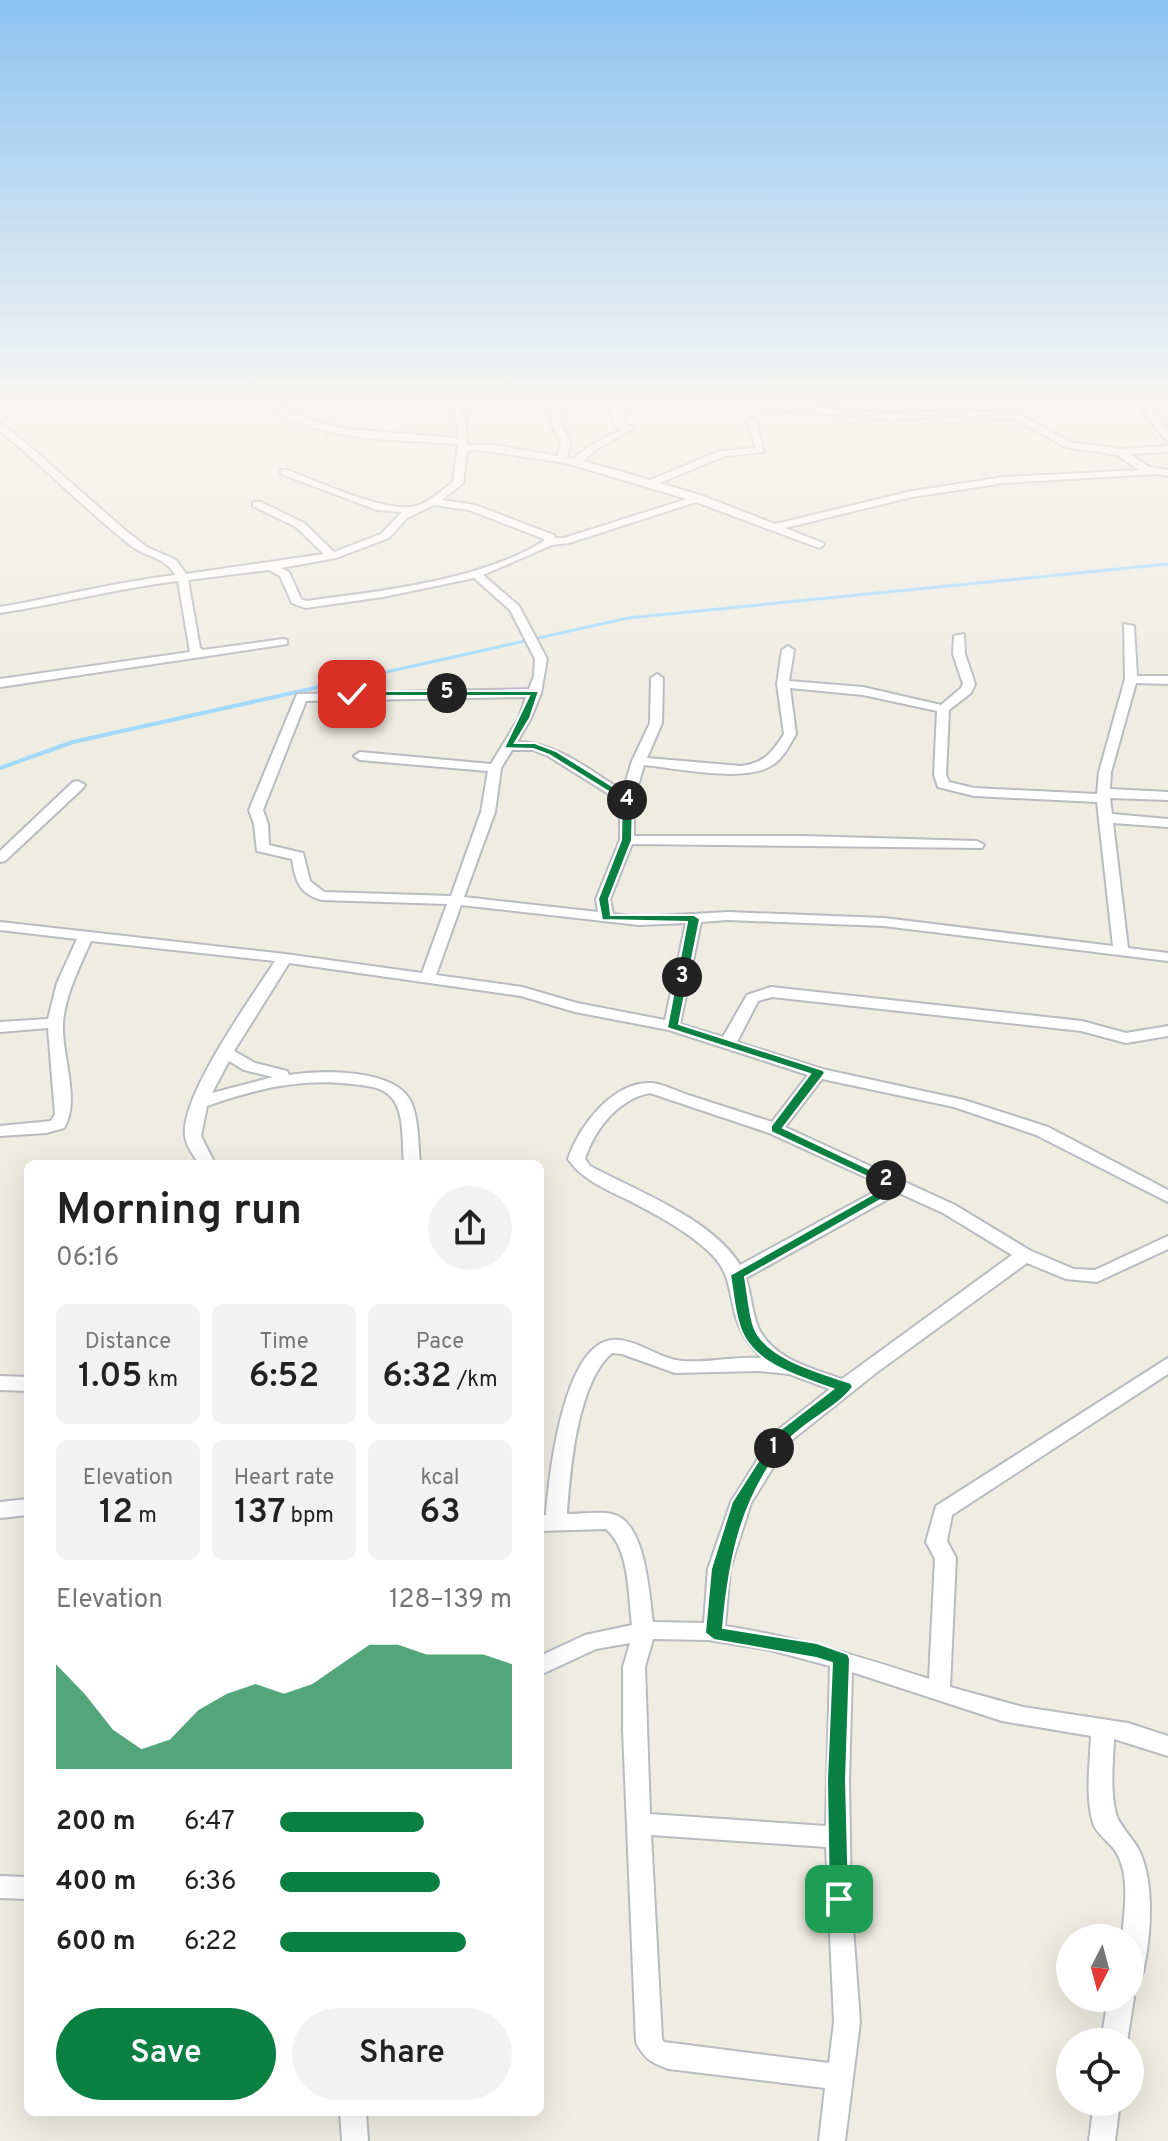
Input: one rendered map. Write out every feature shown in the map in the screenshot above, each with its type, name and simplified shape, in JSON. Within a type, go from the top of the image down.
[{"type":"street","points":[[85,503],[147,553],[174,562],[184,578],[194,654]]},
{"type":"street","points":[[367,503],[381,508],[413,509]]},
{"type":"street","points":[[0,610],[57,601],[134,583],[270,567],[332,556],[385,536],[403,516],[430,503]]},
{"type":"street","points":[[440,503],[471,507],[528,527],[550,537],[549,542]]},
{"type":"street","points":[[270,567],[285,574],[296,601],[305,605],[383,594],[476,574],[549,542],[565,541],[684,503]]},
{"type":"street","points":[[711,503],[819,545]]},
{"type":"street","points":[[773,528],[876,503]]},
{"type":"street","points":[[257,504],[300,525],[332,556]]},
{"type":"street","points":[[427,980],[488,812],[495,768],[525,718],[535,693],[541,659],[515,608],[476,574]]},
{"type":"street","points":[[1121,949],[1103,795],[1105,772],[1131,679],[1128,626]]},
{"type":"street","points":[[960,636],[959,654],[969,684],[967,690],[943,709],[940,775],[943,784],[974,792],[1168,796]]},
{"type":"street","points":[[0,683],[283,642]]},
{"type":"street","points":[[638,761],[741,770],[773,761],[790,734],[783,684],[788,650]]},
{"type":"street","points":[[606,918],[603,899],[627,840],[627,799],[638,761],[656,723],[657,678]]},
{"type":"street","points":[[1131,679],[1168,680]]},
{"type":"street","points":[[783,684],[863,691],[943,709]]},
{"type":"street","points":[[535,693],[328,694],[301,697],[296,703],[273,773],[256,810],[261,824],[262,848],[298,856],[303,886],[310,893],[539,907],[606,918],[694,919],[728,916],[884,922],[1168,957]]},
{"type":"street","points":[[508,746],[535,746],[553,753],[627,799]]},
{"type":"street","points":[[360,756],[495,768]]},
{"type":"street","points":[[0,858],[78,785]]},
{"type":"street","points":[[1106,818],[1168,823]]},
{"type":"street","points":[[627,840],[770,837],[846,843],[977,845]]},
{"type":"street","points":[[672,1026],[694,919]]},
{"type":"street","points":[[0,926],[285,958],[522,992],[575,1007],[672,1026],[818,1073],[958,1103],[1042,1131],[1168,1197]]},
{"type":"street","points":[[0,1131],[46,1128],[58,1124],[63,1114],[55,1023],[65,983],[86,936]]},
{"type":"street","points":[[205,1160],[193,1136],[195,1114],[226,1053],[285,958]]},
{"type":"street","points":[[728,1043],[752,998],[771,992],[1082,1026],[1126,1038],[1168,1031]]},
{"type":"street","points":[[0,1027],[55,1023]]},
{"type":"street","points":[[226,1053],[263,1072],[294,1076],[324,1075],[390,1087],[403,1100],[411,1160]]},
{"type":"street","points":[[775,1129],[818,1073]]},
{"type":"street","points":[[200,1103],[294,1076]]},
{"type":"street","points":[[791,1368],[756,1345],[746,1326],[737,1275],[726,1257],[698,1234],[584,1170],[576,1159],[580,1141],[595,1120],[643,1088],[775,1129],[949,1209],[1025,1255],[1072,1275],[1093,1278],[1168,1242]]},
{"type":"street","points":[[737,1275],[898,1186]]},
{"type":"street","points":[[714,1633],[719,1569],[741,1502],[781,1438],[1025,1255]]},
{"type":"street","points":[[840,2077],[669,2057],[655,2051],[649,2042],[634,1667],[644,1631],[632,1551],[621,1530],[610,1521],[548,1522],[573,1414],[587,1373],[605,1348],[614,1347],[666,1365],[690,1369],[750,1364],[791,1368],[845,1387]]},
{"type":"street","points":[[939,1691],[946,1558],[936,1542],[943,1511],[1168,1365]]},
{"type":"street","points":[[0,1383],[24,1384]]},
{"type":"street","points":[[0,1510],[24,1507]]},
{"type":"street","points":[[544,1663],[567,1648],[603,1637],[644,1631],[714,1633],[817,1651],[1003,1712],[1103,1729],[1168,1746]]},
{"type":"street","points":[[832,2141],[847,2022],[838,1837],[841,1659]]},
{"type":"street","points":[[1103,1729],[1101,1792],[1105,1823],[1121,1836],[1137,1874],[1140,1904],[1137,1924]]},
{"type":"street","points":[[639,1824],[838,1837]]},
{"type":"street","points":[[0,1887],[24,1888]]},
{"type":"street","points":[[353,2116],[355,2141]]},
{"type":"street","points":[[1102,2141],[1105,2116]]},
{"type":"waterway","points":[[346,681],[628,618],[1168,564]]},
{"type":"waterway","points":[[0,768],[73,742],[355,679]]},
{"type":"route","points":[[352,694],[535,693],[525,718],[508,746],[535,746],[553,753],[627,799],[627,840],[603,899],[606,918],[639,921],[694,919],[672,1026],[818,1073],[775,1129],[898,1186],[737,1275],[746,1326],[756,1345],[791,1368],[845,1387],[781,1438],[741,1502],[719,1569],[714,1633],[817,1651],[841,1659],[837,1780],[839,1899]]}]
